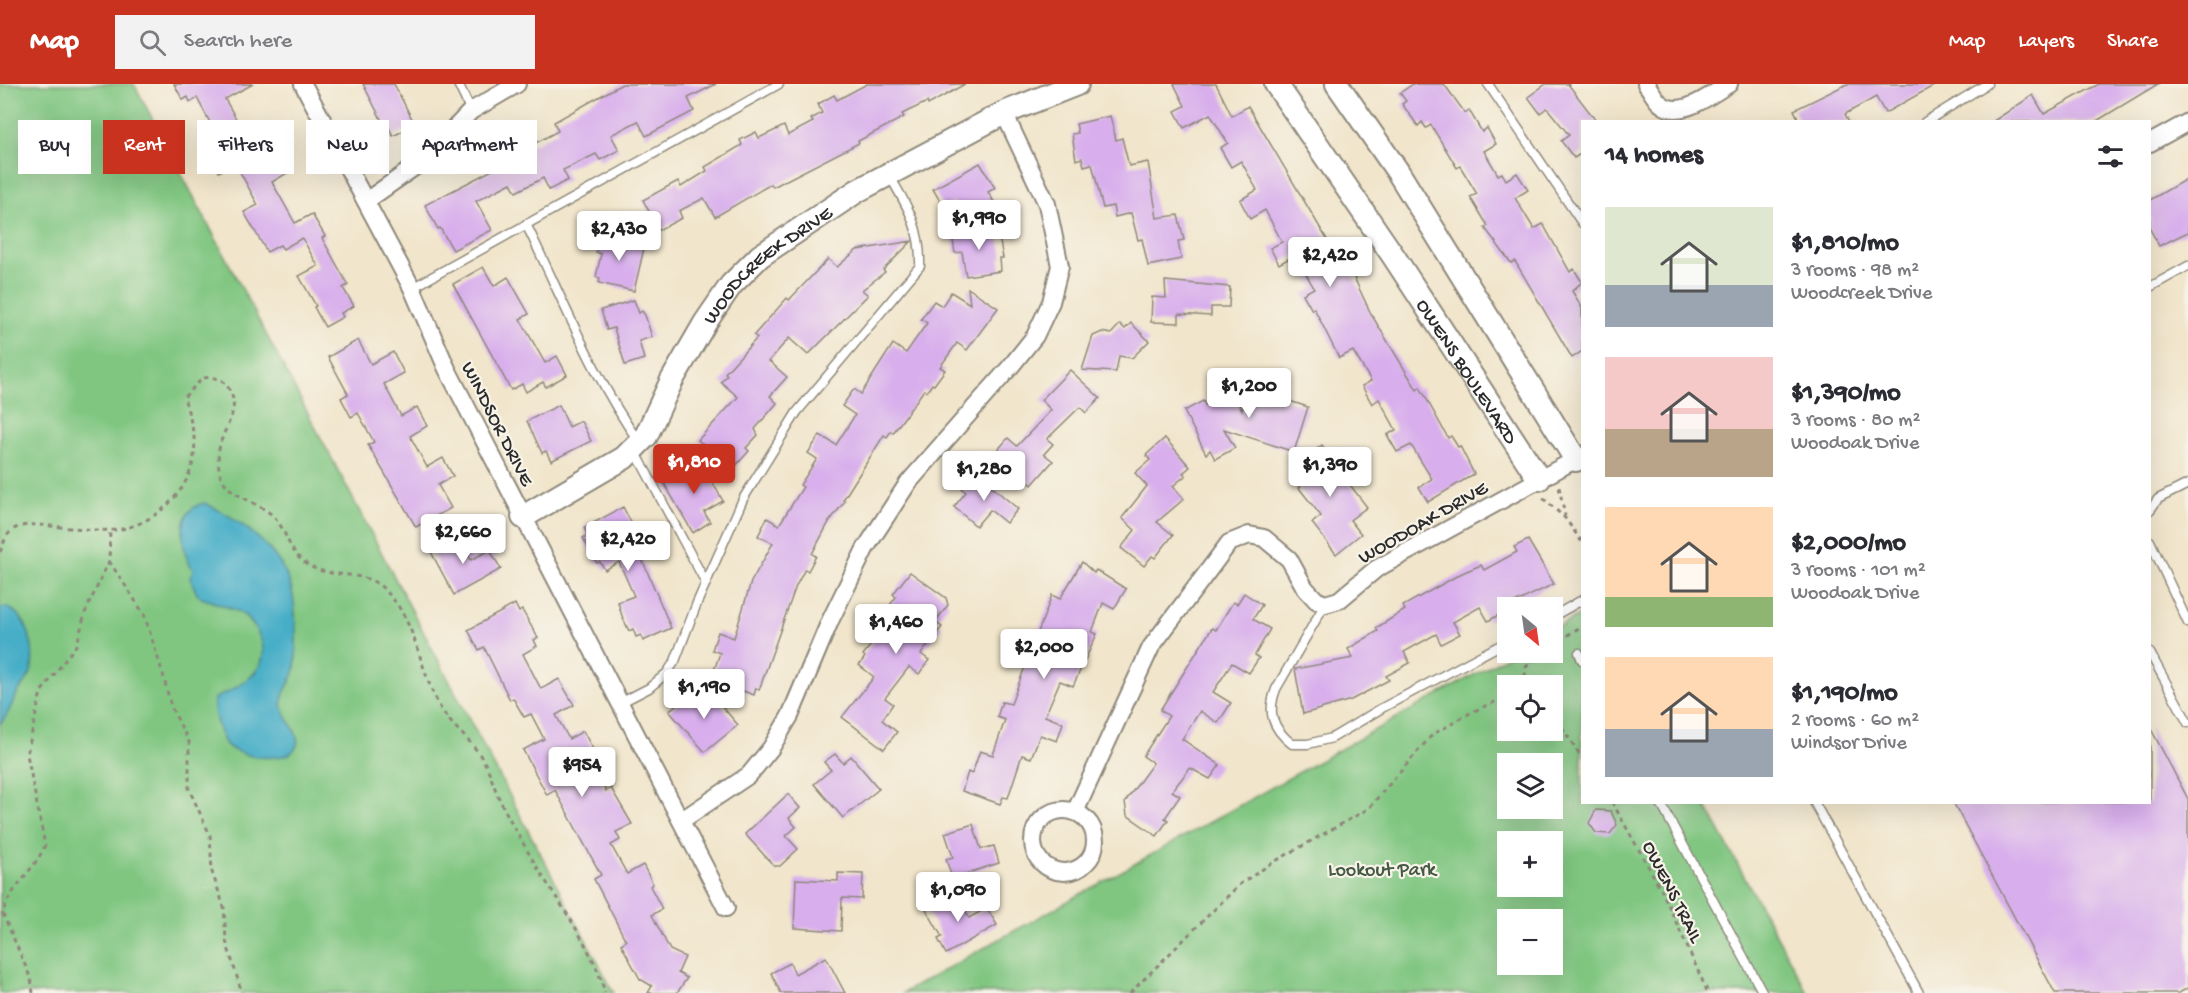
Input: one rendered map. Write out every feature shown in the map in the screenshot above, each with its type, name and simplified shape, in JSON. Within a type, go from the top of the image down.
[{"type":"street","name":"WINDSOR DRIVE","points":[[303,84],[412,288],[447,369],[726,908]]},
{"type":"street","points":[[366,201],[423,161],[471,111],[517,84]]},
{"type":"street","name":"WOODCREEK DRIVE","points":[[523,517],[624,458],[637,446],[646,436],[672,380],[731,285],[760,256],[857,191],[1005,113],[1077,84]]},
{"type":"street","name":"OWENS BOULEVARD","points":[[1276,84],[1547,488]]},
{"type":"street","points":[[1337,84],[1398,172],[1579,458]]},
{"type":"street","points":[[1646,84],[1660,103],[1671,109],[1687,108],[1729,84]]},
{"type":"street","points":[[682,820],[749,775],[771,748],[790,716],[830,621],[865,549],[908,483],[1035,336],[1051,302],[1060,266],[1047,204],[1005,113]]},
{"type":"street","points":[[2151,142],[2188,122]]},
{"type":"street","name":"WOODOAK DRIVE","points":[[1325,604],[1339,600],[1376,569],[1547,488],[1579,458]]},
{"type":"street","points":[[1076,812],[1151,647],[1228,543],[1249,535],[1264,538],[1289,559],[1305,588],[1316,600],[1325,604]]},
{"type":"lane","points":[[458,84],[471,111]]},
{"type":"lane","points":[[412,288],[779,84]]},
{"type":"lane","points":[[1488,84],[1549,178],[1581,222]]},
{"type":"lane","points":[[1928,120],[1988,84]]},
{"type":"lane","points":[[620,703],[649,688],[667,673],[675,661],[743,499],[797,412],[920,266],[921,242],[912,213],[889,174]]},
{"type":"lane","points":[[526,224],[706,583]]},
{"type":"lane","points":[[2151,286],[2188,266]]},
{"type":"lane","points":[[2151,509],[2158,499],[2188,484]]},
{"type":"lane","points":[[2151,543],[2188,622]]},
{"type":"lane","points":[[1563,610],[1581,601]]},
{"type":"lane","points":[[1325,604],[1276,689],[1270,704],[1270,715],[1275,726],[1292,744],[1308,744],[1332,738],[1382,708],[1497,647]]},
{"type":"lane","points":[[2151,655],[2188,723]]},
{"type":"lane","points":[[1661,804],[1763,993]]},
{"type":"lane","points":[[1815,804],[1919,993]]},
{"type":"path","points":[[0,552],[7,535],[13,529],[25,525],[110,530],[135,525],[172,502],[183,487],[194,455],[193,430],[184,397],[203,378],[220,379],[227,385],[235,404],[220,445],[219,471],[225,481],[234,493],[275,519],[294,552],[310,567],[329,574],[348,575],[373,581],[383,588],[400,608],[416,639],[441,709],[483,760],[498,797],[528,852],[587,949],[605,993]]},
{"type":"path","points":[[1547,488],[1566,518]]},
{"type":"path","points":[[1547,488],[1581,540]]},
{"type":"path","points":[[33,993],[31,979],[3,914],[10,895],[41,856],[45,845],[27,754],[29,741],[36,723],[41,692],[77,644],[85,613],[110,561],[110,530]]},
{"type":"path","points":[[110,561],[144,614],[171,707],[189,742],[189,789],[210,835],[212,873],[224,907],[226,941],[242,993]]},
{"type":"path","points":[[1563,638],[1581,627]]},
{"type":"path","points":[[1130,993],[1240,884],[1272,863],[1368,809],[1432,735],[1497,701]]},
{"type":"path","points":[[1563,729],[1581,757]]},
{"type":"path","name":"OWENS TRAIL","points":[[1613,804],[1666,898],[1708,993]]},
{"type":"green space","points":[[0,84],[134,84],[153,120],[103,120],[103,174],[182,174],[614,993],[0,993]]},
{"type":"green space","name":"Lookout Park","points":[[1581,615],[1581,804],[1705,804],[1808,993],[903,993],[1497,662],[1563,663],[1563,624]]},
{"type":"water","points":[[204,503],[231,517],[258,538],[279,562],[292,591],[296,663],[282,702],[285,714],[296,734],[297,746],[287,755],[258,757],[238,752],[225,743],[218,728],[214,699],[252,675],[263,658],[263,647],[259,635],[247,617],[202,598],[197,594],[190,578],[193,571],[183,543],[184,523],[194,507]]},
{"type":"water","points":[[5,607],[20,617],[25,625],[31,644],[32,663],[30,675],[0,724],[0,608]]},
{"type":"building","points":[[174,84],[253,84],[225,99],[237,120],[209,120],[197,98],[190,102],[188,97],[183,100]]},
{"type":"building","points":[[363,84],[394,84],[412,120],[401,120],[401,132],[393,136],[389,127],[389,120],[381,120]]},
{"type":"building","points":[[622,84],[716,84],[688,98],[694,111],[646,136],[638,121],[611,135],[619,150],[600,160],[596,154],[563,170],[568,180],[549,190],[543,178],[516,192],[511,183],[476,201],[492,230],[453,250],[425,205],[485,174],[537,174],[537,142],[558,131],[554,122]]},
{"type":"building","points":[[867,84],[965,84],[928,105],[927,102],[902,114],[904,117],[858,141],[859,143],[773,187],[771,184],[715,217],[704,198],[679,211],[682,218],[659,230],[643,200],[678,181],[681,187],[707,171],[705,167],[742,145],[740,140],[756,132],[759,138],[784,126],[788,135],[813,122],[811,119],[822,113],[818,104],[834,95],[837,100]]},
{"type":"building","points":[[1174,84],[1216,84],[1232,116],[1248,106],[1332,248],[1336,246],[1344,256],[1371,314],[1417,390],[1420,387],[1448,438],[1451,436],[1458,447],[1460,446],[1474,474],[1428,502],[1419,487],[1432,479],[1411,445],[1397,452],[1387,435],[1396,430],[1379,399],[1372,404],[1362,386],[1371,381],[1353,351],[1339,358],[1314,308],[1312,310],[1303,294],[1314,288],[1295,255],[1279,264],[1270,248],[1282,242],[1265,210],[1250,219],[1240,200],[1257,190],[1241,161],[1231,167],[1220,148],[1228,143],[1210,114],[1184,128],[1175,111],[1185,106]]},
{"type":"building","points":[[1413,84],[1444,84],[1465,113],[1469,110],[1482,132],[1487,128],[1496,144],[1484,151],[1498,175],[1502,173],[1506,180],[1517,173],[1528,190],[1515,198],[1534,229],[1543,224],[1570,272],[1574,269],[1581,280],[1572,291],[1581,306],[1581,352],[1572,358],[1515,261],[1511,263],[1485,228],[1488,226],[1470,197],[1477,194],[1460,166],[1457,168],[1431,125],[1426,128],[1422,122],[1418,126],[1402,104],[1406,101],[1400,93]]},
{"type":"building","points":[[1546,84],[1568,84],[1595,120],[1581,120],[1581,154],[1574,158],[1561,141],[1569,135],[1547,108],[1540,113],[1528,97]]},
{"type":"building","points":[[1847,84],[1937,84],[1885,113],[1876,97],[1845,114],[1848,120],[1799,120],[1794,110]]},
{"type":"building","points":[[2099,84],[2158,84],[2098,120],[1995,120],[2033,95],[2044,114]]},
{"type":"building","points":[[1110,116],[1116,140],[1122,138],[1129,166],[1148,162],[1157,218],[1178,215],[1184,240],[1178,241],[1181,259],[1148,266],[1142,239],[1138,240],[1131,213],[1115,217],[1113,206],[1103,208],[1092,164],[1084,166],[1082,158],[1076,160],[1072,134],[1078,133],[1076,124]]},
{"type":"building","points":[[980,163],[995,188],[988,192],[994,202],[963,219],[954,202],[944,208],[933,189]]},
{"type":"building","points":[[241,174],[286,174],[272,182],[295,223],[312,214],[325,236],[322,238],[348,285],[343,288],[354,306],[341,313],[343,317],[325,327],[314,307],[316,306],[299,276],[318,266],[302,238],[283,249],[280,245],[267,252],[244,212],[258,205]]},
{"type":"building","points":[[2188,178],[2188,232],[2159,246],[2151,231],[2151,199]]},
{"type":"building","points":[[993,228],[995,236],[999,236],[1003,258],[1000,258],[1001,271],[966,276],[962,252],[955,253],[952,234]]},
{"type":"building","points":[[600,234],[645,244],[634,291],[599,283],[600,278],[596,277],[601,254],[596,252]]},
{"type":"building","points":[[912,241],[883,270],[885,272],[862,290],[868,295],[808,355],[789,338],[769,361],[787,377],[770,396],[777,403],[755,429],[758,435],[746,448],[749,451],[731,471],[698,440],[738,397],[721,382],[727,375],[725,373],[757,338],[754,335],[787,298],[789,300],[828,259],[837,267],[857,250]]},
{"type":"building","points":[[483,267],[494,286],[508,277],[529,314],[520,319],[545,363],[557,356],[567,375],[546,387],[543,382],[526,392],[522,384],[511,390],[453,284]]},
{"type":"building","points":[[1165,281],[1230,287],[1229,307],[1211,307],[1211,316],[1179,314],[1179,323],[1151,322],[1152,297],[1166,298]]},
{"type":"building","points":[[968,288],[998,308],[967,350],[957,343],[940,367],[945,370],[934,385],[932,384],[927,392],[924,390],[893,433],[891,431],[887,437],[884,435],[843,500],[845,501],[829,522],[812,554],[816,556],[808,571],[805,569],[796,586],[759,690],[756,688],[754,695],[711,679],[720,653],[712,650],[718,632],[734,638],[751,582],[773,543],[758,536],[767,518],[779,525],[803,487],[800,485],[817,459],[808,453],[820,435],[836,445],[855,415],[842,406],[854,389],[861,394],[893,344],[906,353],[927,323],[921,319],[934,301],[942,306],[951,292],[970,304]]},
{"type":"building","points":[[634,300],[639,313],[642,311],[645,315],[652,337],[639,341],[644,359],[625,365],[614,328],[607,330],[601,310]]},
{"type":"building","points":[[1131,323],[1149,341],[1132,358],[1119,356],[1116,372],[1082,370],[1093,336],[1102,332],[1111,334],[1120,324],[1125,329]]},
{"type":"building","points":[[358,340],[371,364],[393,352],[404,373],[384,384],[401,416],[417,407],[427,426],[410,436],[427,467],[443,458],[453,476],[438,485],[451,508],[416,527],[368,445],[374,442],[358,413],[351,417],[341,398],[348,394],[328,357]]},
{"type":"building","points":[[1070,370],[1100,398],[1086,413],[1080,407],[1047,439],[1053,444],[1044,454],[1053,461],[1032,485],[996,452],[1008,438],[1017,446],[1051,410],[1041,400]]},
{"type":"building","points":[[1253,377],[1287,388],[1283,399],[1308,407],[1294,452],[1224,429],[1235,448],[1215,459],[1210,450],[1206,454],[1184,411],[1203,401],[1205,405],[1232,393],[1242,410]]},
{"type":"building","points":[[559,405],[569,427],[581,421],[591,441],[551,461],[546,451],[542,453],[527,421]]},
{"type":"building","points":[[1165,438],[1190,467],[1183,473],[1186,475],[1173,486],[1184,499],[1157,522],[1173,535],[1155,558],[1152,556],[1144,566],[1121,548],[1135,530],[1122,518],[1147,486],[1135,473],[1150,460],[1146,455]]},
{"type":"building","points":[[1322,445],[1336,466],[1340,464],[1351,478],[1347,481],[1367,507],[1350,520],[1361,534],[1336,554],[1312,523],[1321,516],[1299,488],[1301,486],[1296,479],[1300,476],[1293,467]]},
{"type":"building","points":[[701,462],[723,501],[704,512],[710,522],[693,533],[664,483]]},
{"type":"building","points":[[976,473],[1018,509],[1006,523],[990,510],[976,526],[954,507],[966,492],[962,489]]},
{"type":"building","points":[[623,507],[645,549],[639,552],[671,628],[643,641],[641,635],[636,637],[633,629],[629,631],[622,616],[618,602],[634,596],[619,562],[605,570],[600,562],[597,563],[583,538],[588,535],[584,528]]},
{"type":"building","points":[[458,535],[471,560],[490,550],[501,569],[454,595],[430,550]]},
{"type":"building","points":[[1528,540],[1554,584],[1527,597],[1497,597],[1497,616],[1488,621],[1480,607],[1453,622],[1460,634],[1441,644],[1436,634],[1404,652],[1410,663],[1386,676],[1389,680],[1351,700],[1303,714],[1295,669],[1353,658],[1348,649],[1378,631],[1376,628],[1405,610],[1403,606],[1462,573],[1481,565],[1484,570],[1517,552],[1514,547]]},
{"type":"building","points":[[1082,562],[1094,573],[1096,570],[1126,589],[1114,609],[1103,603],[1092,632],[1097,634],[1073,686],[1060,681],[1045,716],[1063,723],[1057,741],[1040,735],[1031,758],[1022,755],[1008,798],[1003,797],[1000,804],[962,791],[968,772],[972,774],[980,751],[993,755],[1005,720],[997,717],[1002,702],[1011,704],[1052,595],[1060,599]]},
{"type":"building","points":[[910,572],[946,598],[948,605],[935,622],[942,627],[921,654],[929,660],[919,674],[909,667],[885,698],[893,704],[882,720],[897,732],[884,749],[842,717],[874,677],[859,665],[865,657],[863,655],[894,616],[886,610],[896,597],[893,594]]},
{"type":"building","points":[[1244,593],[1262,605],[1253,619],[1270,629],[1255,655],[1259,658],[1249,673],[1232,663],[1213,692],[1231,703],[1218,723],[1200,711],[1182,739],[1220,765],[1210,779],[1190,768],[1172,791],[1180,796],[1165,818],[1168,820],[1157,836],[1127,815],[1125,802],[1153,763],[1143,756],[1169,716],[1160,710],[1212,628],[1216,630],[1233,602],[1237,604]]},
{"type":"building","points":[[515,604],[519,612],[522,610],[538,638],[534,640],[537,646],[523,654],[541,689],[559,679],[574,705],[556,715],[569,739],[583,731],[594,751],[586,755],[606,791],[611,788],[632,824],[616,832],[620,840],[611,845],[627,874],[643,865],[653,884],[650,886],[662,909],[652,915],[670,950],[685,957],[678,973],[687,978],[677,993],[648,993],[652,986],[640,979],[621,944],[626,941],[594,879],[601,875],[555,790],[547,795],[523,750],[544,739],[531,714],[524,717],[513,698],[510,700],[484,647],[479,650],[468,630]]},
{"type":"building","points":[[708,690],[738,725],[705,752],[669,711],[684,698],[690,705]]},
{"type":"building","points":[[2151,729],[2188,799],[2188,988],[2179,993],[2055,993],[1954,804],[2151,804]]},
{"type":"building","points":[[835,754],[843,763],[851,756],[879,789],[843,818],[814,784],[831,770],[824,762]]},
{"type":"building","points":[[788,794],[800,808],[789,818],[796,827],[786,836],[798,849],[780,866],[774,866],[745,834]]},
{"type":"building","points":[[1596,810],[1611,811],[1617,825],[1610,834],[1596,833],[1589,823]]},
{"type":"building","points":[[973,824],[981,849],[994,846],[999,863],[952,878],[946,859],[953,857],[945,833]]},
{"type":"building","points":[[838,873],[863,874],[862,899],[842,898],[841,931],[794,928],[796,879],[838,881]]},
{"type":"building","points":[[956,893],[969,918],[987,908],[997,925],[946,954],[938,939],[942,937],[926,909]]},
{"type":"building","points":[[826,957],[845,993],[781,993],[771,973],[790,963],[795,974]]}]
